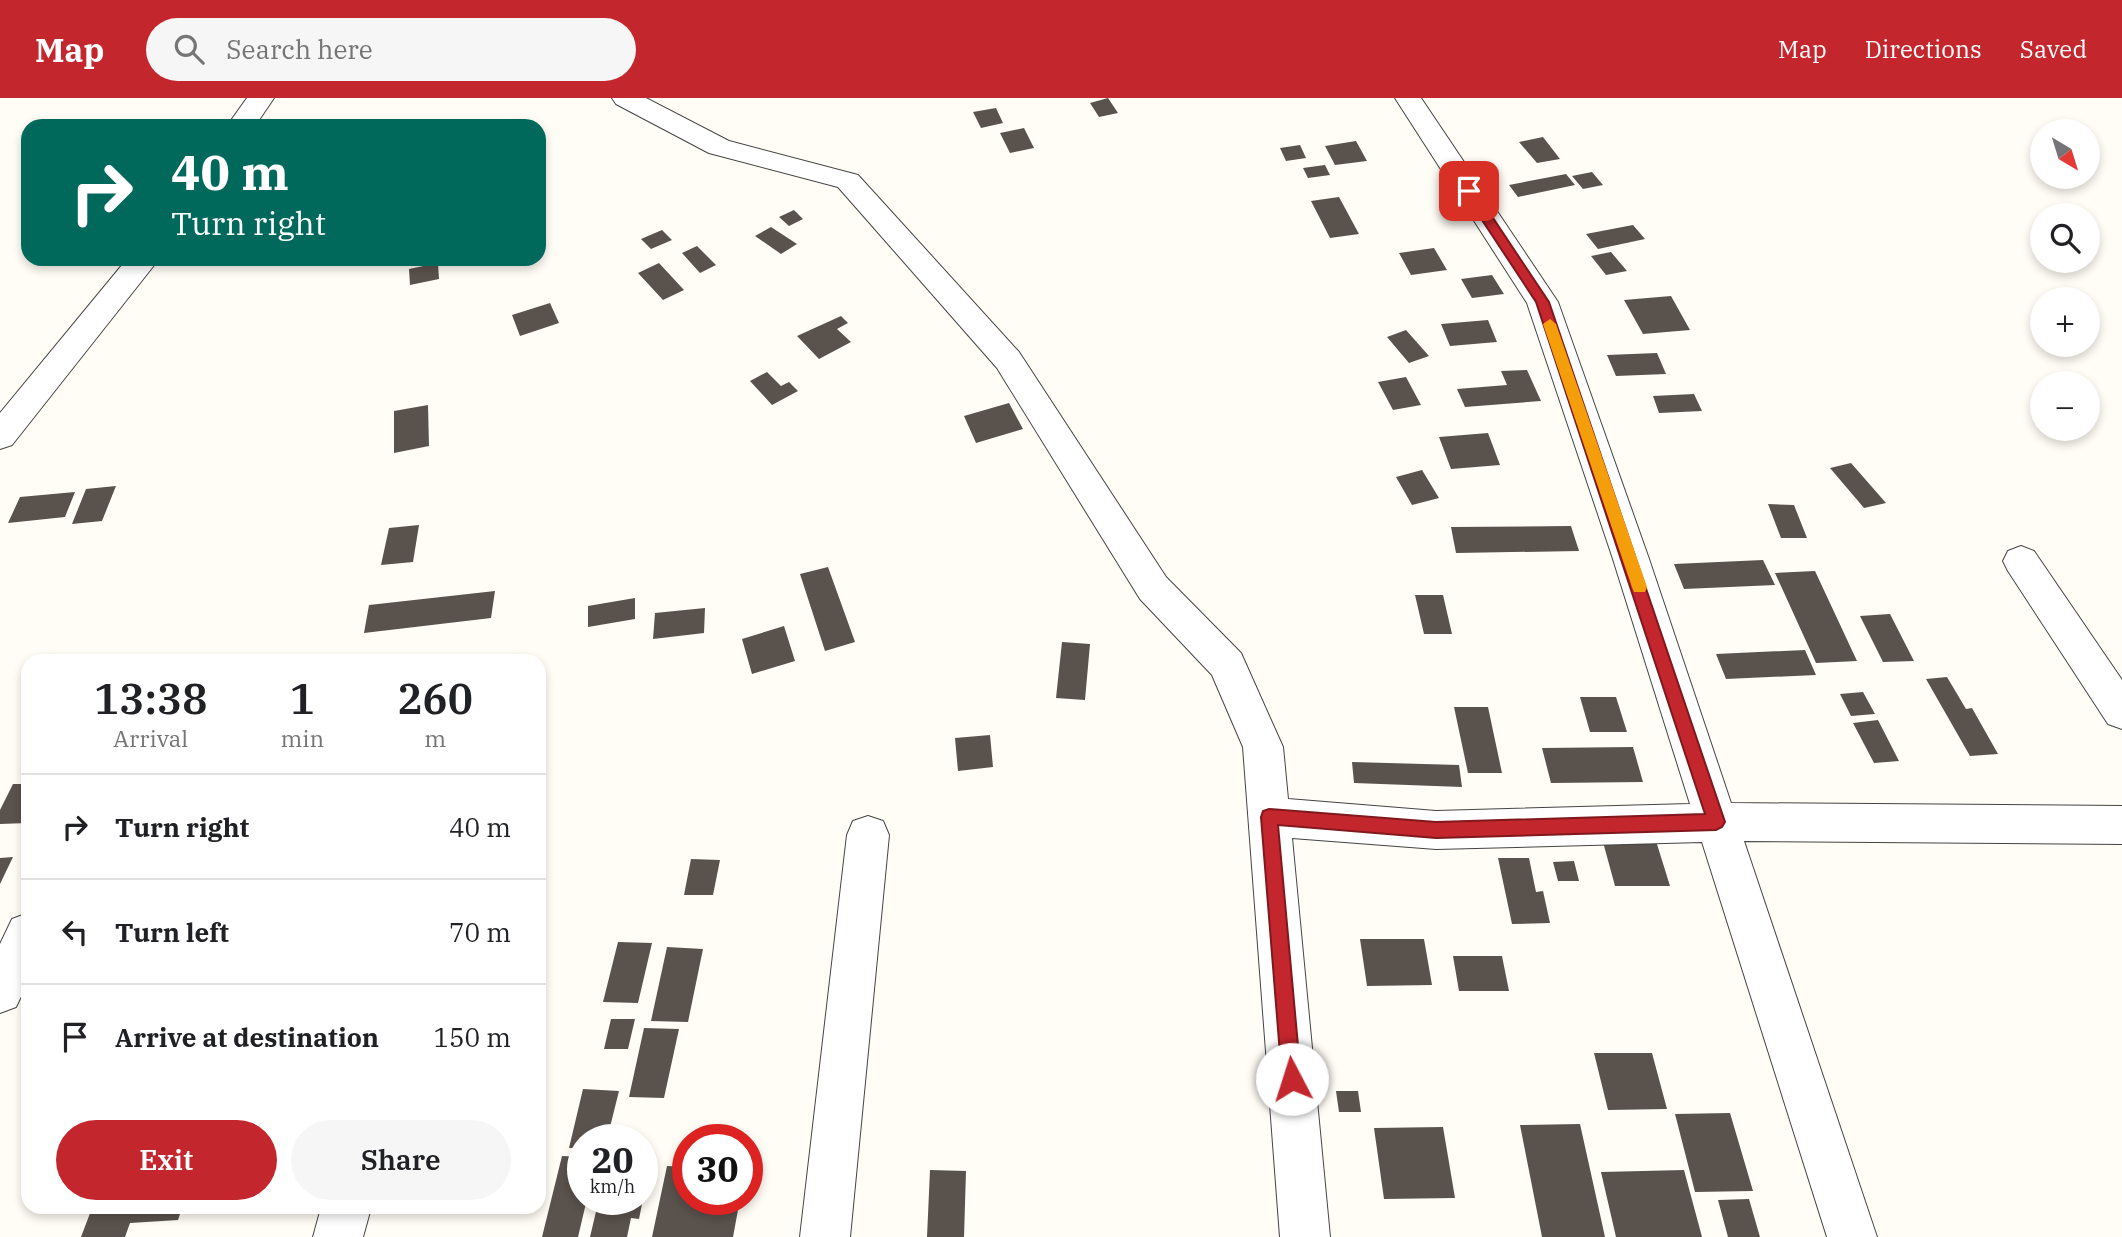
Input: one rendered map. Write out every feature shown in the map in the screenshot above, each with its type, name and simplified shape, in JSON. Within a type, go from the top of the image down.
[{"type":"street","points":[[246,119],[261,98]]},
{"type":"street","points":[[625,98],[719,147],[848,181],[1008,360],[1153,588],[1227,665],[1263,747],[1305,1237]]},
{"type":"street","points":[[1408,98],[1542,302],[1852,1237]]},
{"type":"street","points":[[0,436],[138,266]]},
{"type":"street","points":[[2021,561],[2122,712]]},
{"type":"street","points":[[1269,817],[1436,830],[1716,822],[2122,825]]},
{"type":"street","points":[[825,1237],[868,835]]},
{"type":"street","points":[[0,991],[21,948]]},
{"type":"street","points":[[338,1237],[344,1214]]},
{"type":"building","points":[[1108,98],[1118,113],[1099,117],[1090,103]]},
{"type":"building","points":[[996,108],[1003,123],[981,128],[973,112]]},
{"type":"building","points":[[1024,128],[1034,148],[1010,153],[1000,133]]},
{"type":"building","points":[[1543,137],[1560,159],[1537,163],[1519,142]]},
{"type":"building","points":[[1356,141],[1367,161],[1335,165],[1325,146]]},
{"type":"building","points":[[1300,145],[1306,158],[1286,161],[1280,148]]},
{"type":"building","points":[[1325,165],[1330,175],[1308,178],[1303,168]]},
{"type":"building","points":[[1592,172],[1603,185],[1583,189],[1572,176]]},
{"type":"building","points":[[1566,174],[1575,185],[1518,197],[1509,185]]},
{"type":"building","points":[[1339,197],[1359,234],[1330,238],[1311,201]]},
{"type":"building","points":[[794,210],[803,219],[789,226],[779,217]]},
{"type":"building","points":[[1633,225],[1645,239],[1598,249],[1586,234]]},
{"type":"building","points":[[771,227],[797,244],[781,254],[755,236]]},
{"type":"building","points":[[662,230],[672,240],[651,249],[641,239]]},
{"type":"building","points":[[697,246],[716,265],[700,273],[682,253]]},
{"type":"building","points":[[1434,248],[1447,270],[1411,275],[1399,253]]},
{"type":"building","points":[[1611,252],[1627,271],[1606,275],[1591,256]]},
{"type":"building","points":[[659,263],[684,290],[663,300],[638,273]]},
{"type":"building","points":[[438,266],[439,279],[410,285],[409,269]]},
{"type":"building","points":[[1492,275],[1504,294],[1472,298],[1461,279]]},
{"type":"building","points":[[1671,296],[1690,330],[1643,334],[1624,300]]},
{"type":"building","points":[[550,303],[559,323],[520,336],[512,315]]},
{"type":"building","points":[[841,316],[848,323],[837,329],[851,342],[819,359],[797,336]]},
{"type":"building","points":[[1488,320],[1497,342],[1450,346],[1441,324]]},
{"type":"building","points":[[1406,330],[1429,356],[1409,363],[1387,337]]},
{"type":"building","points":[[1657,353],[1666,374],[1616,376],[1607,355]]},
{"type":"building","points":[[1527,370],[1541,401],[1465,407],[1457,389],[1507,385],[1501,371]]},
{"type":"building","points":[[767,372],[781,386],[789,382],[798,391],[772,405],[750,381]]},
{"type":"building","points":[[1406,377],[1421,405],[1393,410],[1378,382]]},
{"type":"building","points":[[1694,394],[1702,411],[1659,413],[1653,396]]},
{"type":"building","points":[[1009,403],[1023,429],[976,443],[964,416]]},
{"type":"building","points":[[428,405],[429,446],[394,453],[394,411]]},
{"type":"building","points":[[1488,433],[1500,465],[1451,469],[1439,437]]},
{"type":"building","points":[[1851,463],[1886,503],[1864,508],[1830,468]]},
{"type":"building","points":[[1422,470],[1439,498],[1412,505],[1396,477]]},
{"type":"building","points":[[116,486],[102,521],[72,524],[86,489]]},
{"type":"building","points":[[75,492],[65,517],[8,523],[20,497]]},
{"type":"building","points":[[1768,504],[1794,505],[1807,538],[1781,538]]},
{"type":"building","points":[[419,525],[413,562],[381,565],[389,528]]},
{"type":"building","points":[[1571,526],[1579,551],[1456,553],[1451,527]]},
{"type":"building","points":[[1763,560],[1775,585],[1684,589],[1674,564]]},
{"type":"building","points":[[828,567],[855,642],[825,651],[800,574]]},
{"type":"building","points":[[1815,571],[1857,661],[1816,663],[1775,573]]},
{"type":"building","points":[[495,591],[491,618],[364,633],[369,605]]},
{"type":"building","points":[[1415,595],[1443,595],[1452,634],[1424,634]]},
{"type":"building","points":[[635,598],[635,619],[588,627],[588,606]]},
{"type":"building","points":[[705,608],[704,633],[653,639],[655,613]]},
{"type":"building","points":[[1890,614],[1914,661],[1883,662],[1860,616]]},
{"type":"building","points":[[784,626],[795,661],[752,674],[742,639]]},
{"type":"building","points":[[1062,642],[1090,644],[1085,700],[1056,698]]},
{"type":"building","points":[[1805,650],[1816,675],[1726,679],[1716,654]]},
{"type":"building","points":[[1947,677],[1966,709],[1972,708],[1998,754],[1970,756],[1926,679]]},
{"type":"building","points":[[1863,692],[1875,714],[1851,716],[1840,694]]},
{"type":"building","points":[[1580,697],[1616,697],[1627,732],[1590,732]]},
{"type":"building","points":[[1454,707],[1488,707],[1502,773],[1468,773]]},
{"type":"building","points":[[1878,720],[1899,761],[1874,763],[1853,723]]},
{"type":"building","points":[[990,735],[993,767],[958,771],[955,738]]},
{"type":"building","points":[[1633,747],[1643,782],[1551,783],[1542,748]]},
{"type":"building","points":[[1352,762],[1459,765],[1462,787],[1354,783]]},
{"type":"building","points":[[13,784],[21,784],[21,823],[0,824],[0,810]]},
{"type":"building","points":[[1656,841],[1670,886],[1615,886],[1603,842]]},
{"type":"building","points":[[13,857],[0,884],[0,858]]},
{"type":"building","points":[[1498,858],[1529,858],[1536,892],[1543,891],[1550,923],[1512,924]]},
{"type":"building","points":[[691,859],[720,860],[713,895],[684,895]]},
{"type":"building","points":[[1574,861],[1579,881],[1558,881],[1553,862]]},
{"type":"building","points":[[1360,939],[1424,939],[1432,985],[1367,986]]},
{"type":"building","points":[[618,942],[652,943],[638,1003],[603,1002]]},
{"type":"building","points":[[667,947],[703,949],[688,1022],[651,1021]]},
{"type":"building","points":[[1453,956],[1502,956],[1509,991],[1459,991]]},
{"type":"building","points":[[611,1019],[635,1019],[628,1049],[604,1049]]},
{"type":"building","points":[[644,1028],[679,1029],[664,1098],[629,1097]]},
{"type":"building","points":[[1594,1053],[1652,1053],[1667,1109],[1608,1110]]},
{"type":"building","points":[[583,1089],[619,1091],[611,1124],[575,1124]]},
{"type":"building","points":[[1336,1091],[1358,1091],[1361,1112],[1339,1112]]},
{"type":"building","points":[[1730,1113],[1753,1191],[1695,1192],[1675,1114]]},
{"type":"building","points":[[1580,1124],[1605,1237],[1542,1237],[1520,1125]]},
{"type":"building","points":[[1443,1127],[1455,1198],[1384,1199],[1374,1128]]},
{"type":"building","points":[[562,1156],[567,1156],[567,1215],[583,1215],[578,1237],[542,1237]]},
{"type":"building","points":[[667,1166],[672,1166],[672,1215],[737,1215],[733,1237],[652,1237]]},
{"type":"building","points":[[930,1170],[966,1171],[964,1237],[927,1237]]},
{"type":"building","points":[[1684,1170],[1702,1237],[1616,1237],[1601,1172]]},
{"type":"building","points":[[1749,1199],[1760,1237],[1728,1237],[1718,1200]]},
{"type":"building","points":[[90,1214],[180,1214],[178,1220],[130,1223],[125,1237],[81,1237]]},
{"type":"building","points":[[595,1215],[640,1215],[639,1219],[631,1218],[627,1237],[590,1237]]},
{"type":"slow traffic","points":[[1550,324],[1640,587]]},
{"type":"route","points":[[1292,1079],[1269,817],[1436,830],[1716,822],[1630,556],[1542,302],[1469,191]]}]
